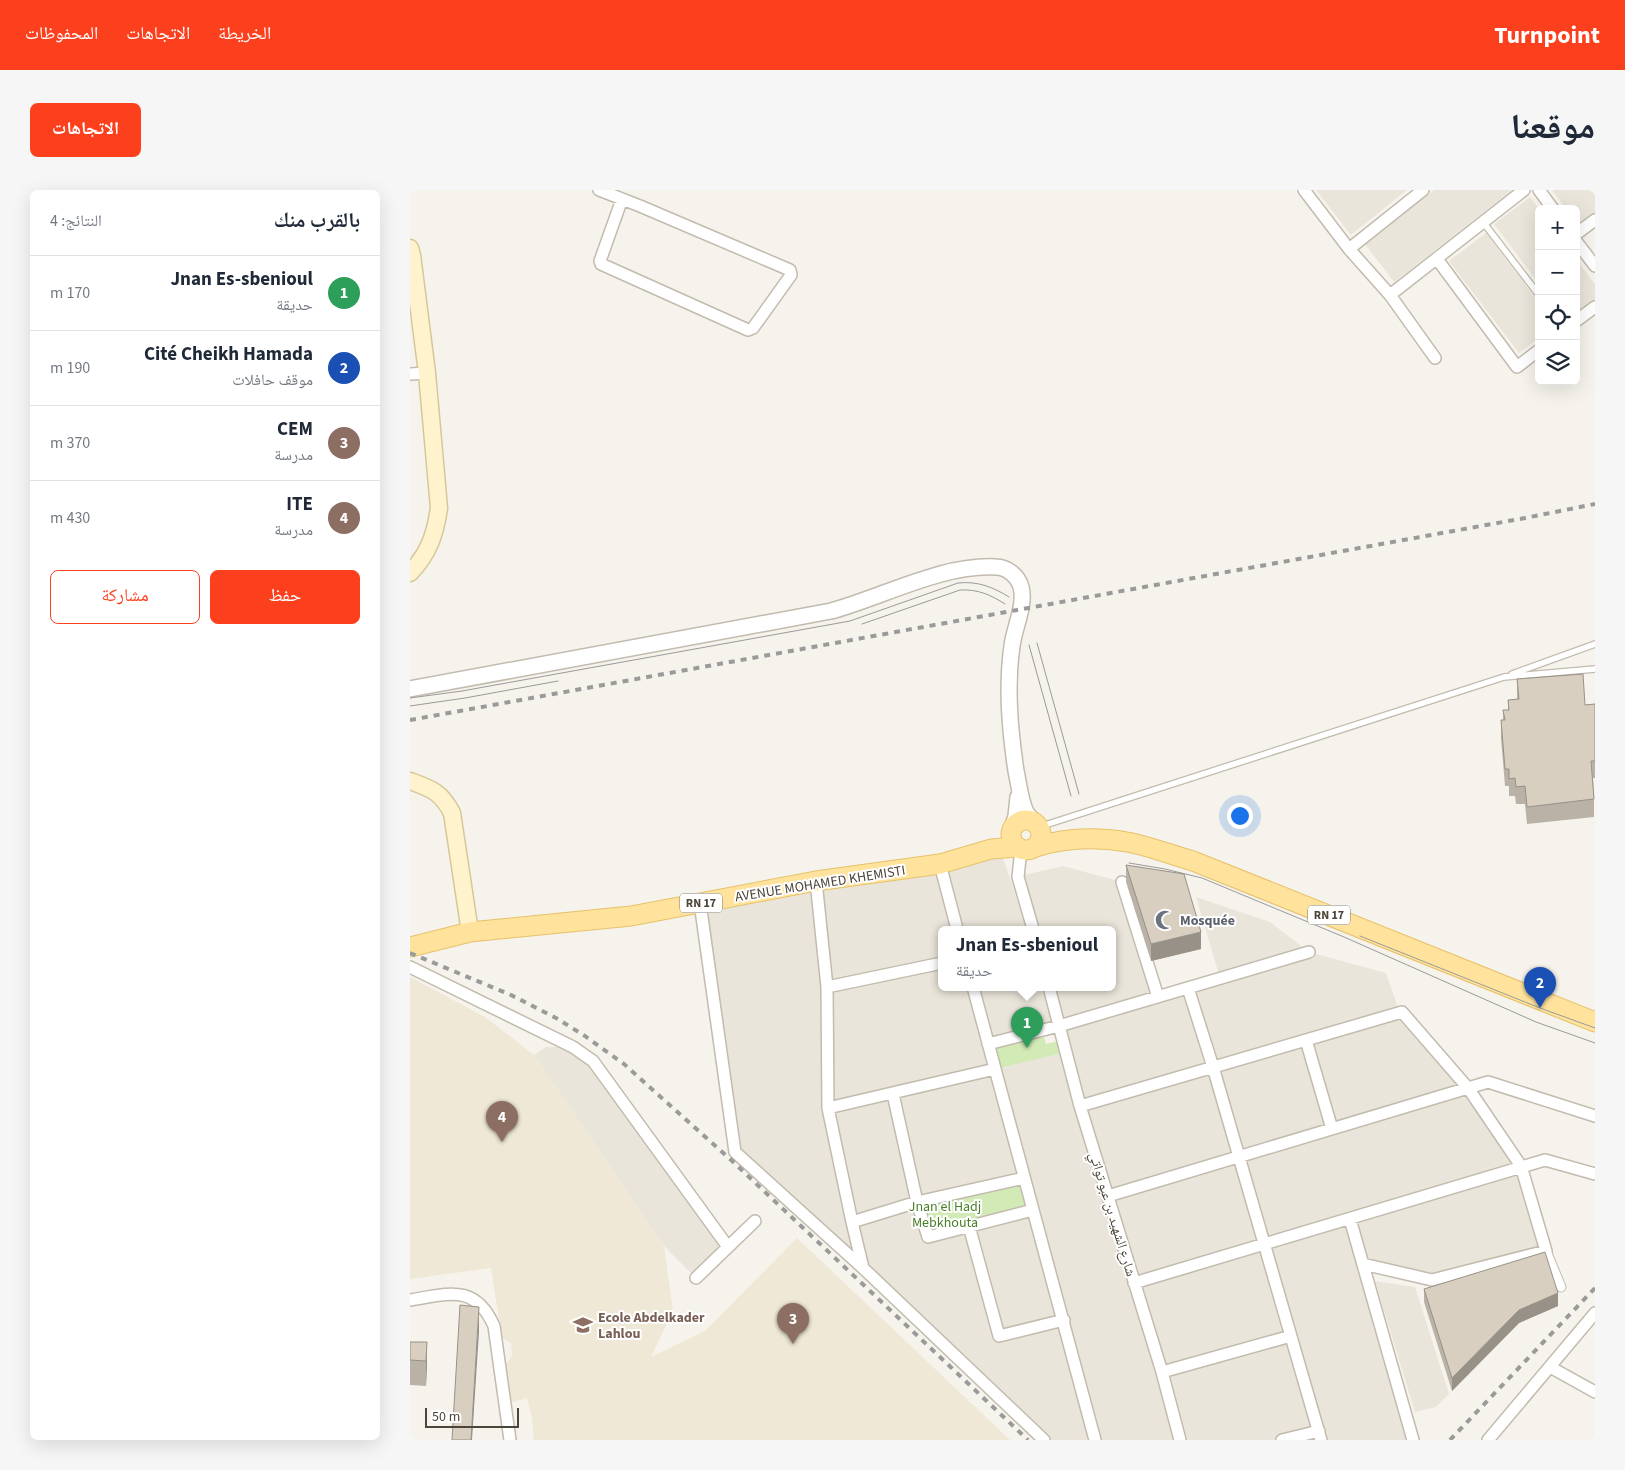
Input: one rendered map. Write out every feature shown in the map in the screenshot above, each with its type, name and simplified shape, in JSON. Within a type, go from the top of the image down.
[{"type":"main road","points":[[410,573],[422,561],[430,545],[436,529],[440,508],[427,372],[411,253]]},
{"type":"main road","points":[[410,781],[438,793],[446,801],[452,813],[470,932]]},
{"type":"main road","name":"AVENUE MOHAMED KHEMISTI","points":[[410,947],[470,932],[631,916],[816,881],[940,864],[1030,837]]},
{"type":"main road","name":"RN 17","points":[[1030,837],[1127,842],[1193,861],[1595,1022]]},
{"type":"street","points":[[599,190],[622,199],[790,270],[791,275],[753,328],[748,330],[601,264],[600,261],[622,199]]},
{"type":"street","points":[[1304,190],[1349,249],[1390,296],[1434,358]]},
{"type":"street","points":[[1349,249],[1423,190]]},
{"type":"street","points":[[1390,296],[1524,190]]},
{"type":"street","points":[[1539,190],[1550,205]]},
{"type":"street","points":[[1580,231],[1595,220]]},
{"type":"street","points":[[1580,246],[1595,266]]},
{"type":"street","points":[[1436,258],[1517,367],[1535,353]]},
{"type":"street","points":[[1580,318],[1595,307]]},
{"type":"street","points":[[410,374],[427,372]]},
{"type":"street","points":[[410,689],[831,611],[860,603],[944,573],[975,567],[998,566],[1006,568],[1017,578],[1021,585],[1022,594],[1012,644],[1009,674],[1009,708],[1019,788],[1030,837],[1018,877],[1032,926]]},
{"type":"street","points":[[1019,788],[1016,816],[1030,837]]},
{"type":"street","points":[[940,864],[956,926]]},
{"type":"street","points":[[816,881],[827,987],[828,1108],[863,1268]]},
{"type":"street","points":[[1122,882],[1158,996]]},
{"type":"street","points":[[700,903],[735,1152],[863,1268],[1044,1440]]},
{"type":"street","points":[[988,1044],[1060,1026],[1308,952]]},
{"type":"street","points":[[827,987],[938,964]]},
{"type":"street","points":[[410,967],[573,1047],[593,1061],[728,1247]]},
{"type":"street","points":[[1188,988],[1213,1067],[1320,1436],[1282,1440]]},
{"type":"street","points":[[974,991],[1096,1440]]},
{"type":"street","name":"شارع الشهيد بن عبو تواتي","points":[[1050,991],[1080,1106],[1162,1372],[1180,1440]]},
{"type":"street","points":[[1080,1106],[1402,1012],[1468,1088],[1521,1166],[1546,1251],[1561,1287]]},
{"type":"street","points":[[1306,1040],[1332,1129]]},
{"type":"street","points":[[828,1108],[995,1069]]},
{"type":"street","points":[[1108,1196],[1488,1082],[1595,1116]]},
{"type":"street","points":[[893,1094],[917,1202],[928,1237],[1032,1210]]},
{"type":"street","points":[[1134,1283],[1545,1160],[1595,1174]]},
{"type":"street","points":[[852,1222],[917,1202],[1024,1178]]},
{"type":"street","points":[[1350,1219],[1413,1440]]},
{"type":"street","points":[[696,1278],[755,1221]]},
{"type":"street","points":[[969,1226],[999,1336],[1064,1320]]},
{"type":"street","points":[[1363,1264],[1432,1280],[1546,1251]]},
{"type":"street","points":[[410,1300],[454,1294],[470,1296],[481,1303],[494,1326],[510,1440]]},
{"type":"street","points":[[1488,1440],[1595,1313]]},
{"type":"street","points":[[1162,1372],[1291,1336]]},
{"type":"street","points":[[1550,1367],[1595,1392]]},
{"type":"lane","points":[[1483,222],[1535,290]]},
{"type":"lane","points":[[1030,837],[1504,677],[1595,644]]},
{"type":"lane","points":[[1504,677],[1595,669]]},
{"type":"shaded area","points":[[1316,190],[1407,190],[1351,235]]},
{"type":"shaded area","points":[[1434,190],[1512,190],[1394,282],[1365,244]]},
{"type":"shaded area","points":[[1552,190],[1595,190],[1595,213],[1580,225],[1580,205],[1563,205]]},
{"type":"shaded area","points":[[1530,197],[1536,205],[1535,279],[1494,224]]},
{"type":"shaded area","points":[[1486,233],[1535,298],[1535,341],[1519,353],[1449,261]]},
{"type":"shaded area","points":[[1580,264],[1595,284],[1595,300],[1580,311]]},
{"type":"shaded area","points":[[1003,858],[1026,926],[938,926],[938,991],[1116,991],[1116,926],[1036,926],[1024,875],[1063,866],[1122,882],[1158,996],[1220,978],[1196,897],[1270,922],[1309,952],[1386,973],[1404,1025],[1471,1098],[1526,1176],[1548,1248],[1445,1280],[1364,1266],[1413,1440],[1044,1440],[735,1152],[700,903],[940,864]],"holes":[[[1060,1026],[1067,1052],[988,1044]]]},
{"type":"shaded area","points":[[410,977],[485,1017],[534,1055],[664,1246],[673,1311],[651,1357],[705,1331],[797,1238],[1010,1440],[534,1440],[532,1418],[527,1398],[509,1403],[504,1366],[512,1356],[511,1343],[502,1338],[491,1268],[410,1279]]},
{"type":"shaded area","points":[[546,1047],[573,1047],[593,1061],[728,1247],[696,1278],[664,1246],[534,1055]]},
{"type":"shaded area","points":[[1375,1281],[1415,1287],[1449,1394],[1436,1407],[1415,1412]]},
{"type":"green space","points":[[1042,1030],[1046,1044],[1063,1040],[1067,1052],[995,1069],[988,1044]]},
{"type":"green space","name":"Jnan el Hadj Mebkhouta","points":[[1024,1178],[1033,1210],[928,1237],[917,1202]]},
{"type":"building","points":[[1583,674],[1585,705],[1595,704],[1595,761],[1591,761],[1594,799],[1527,807],[1525,786],[1516,787],[1515,778],[1509,779],[1509,769],[1505,769],[1501,720],[1505,720],[1503,710],[1509,710],[1508,700],[1519,699],[1517,679]]},
{"type":"building","name":"Mosquée","points":[[1126,865],[1184,874],[1201,932],[1151,944]]},
{"type":"building","points":[[1545,1252],[1558,1293],[1519,1310],[1452,1378],[1424,1289]]},
{"type":"building","points":[[460,1305],[479,1307],[471,1440],[452,1440]]},
{"type":"building","points":[[410,1342],[427,1342],[426,1361],[410,1360]]},
{"type":"tram line","points":[[410,698],[462,691],[850,621],[958,583],[972,583],[985,586],[1009,597]]},
{"type":"tram line","points":[[862,624],[960,590],[984,593],[1005,604]]},
{"type":"tram line","points":[[1037,643],[1079,794]]},
{"type":"tram line","points":[[1029,645],[1071,796]]},
{"type":"tram line","points":[[410,706],[558,681]]},
{"type":"tram line","points":[[1129,863],[1202,878],[1344,937],[1536,1022],[1595,1043]]},
{"type":"tram line","points":[[1360,936],[1595,1028]]},
{"type":"railway","points":[[410,720],[1595,504]]},
{"type":"railway","points":[[410,953],[511,995],[556,1018],[624,1064],[730,1159],[1028,1440]]},
{"type":"railway","points":[[1450,1440],[1595,1288]]},
{"type":"place","name":"Mosquée","points":[[1165,920]]},
{"type":"place","name":"Cité Cheikh Hamada","points":[[1540,1008]]},
{"type":"place","name":"Jnan Es-sbenioul","points":[[1027,1048]]},
{"type":"place","name":"ITE","points":[[502,1142]]},
{"type":"place","name":"Ecole Abdelkader Lahlou","points":[[583,1325]]},
{"type":"place","name":"CEM","points":[[793,1344]]}]
